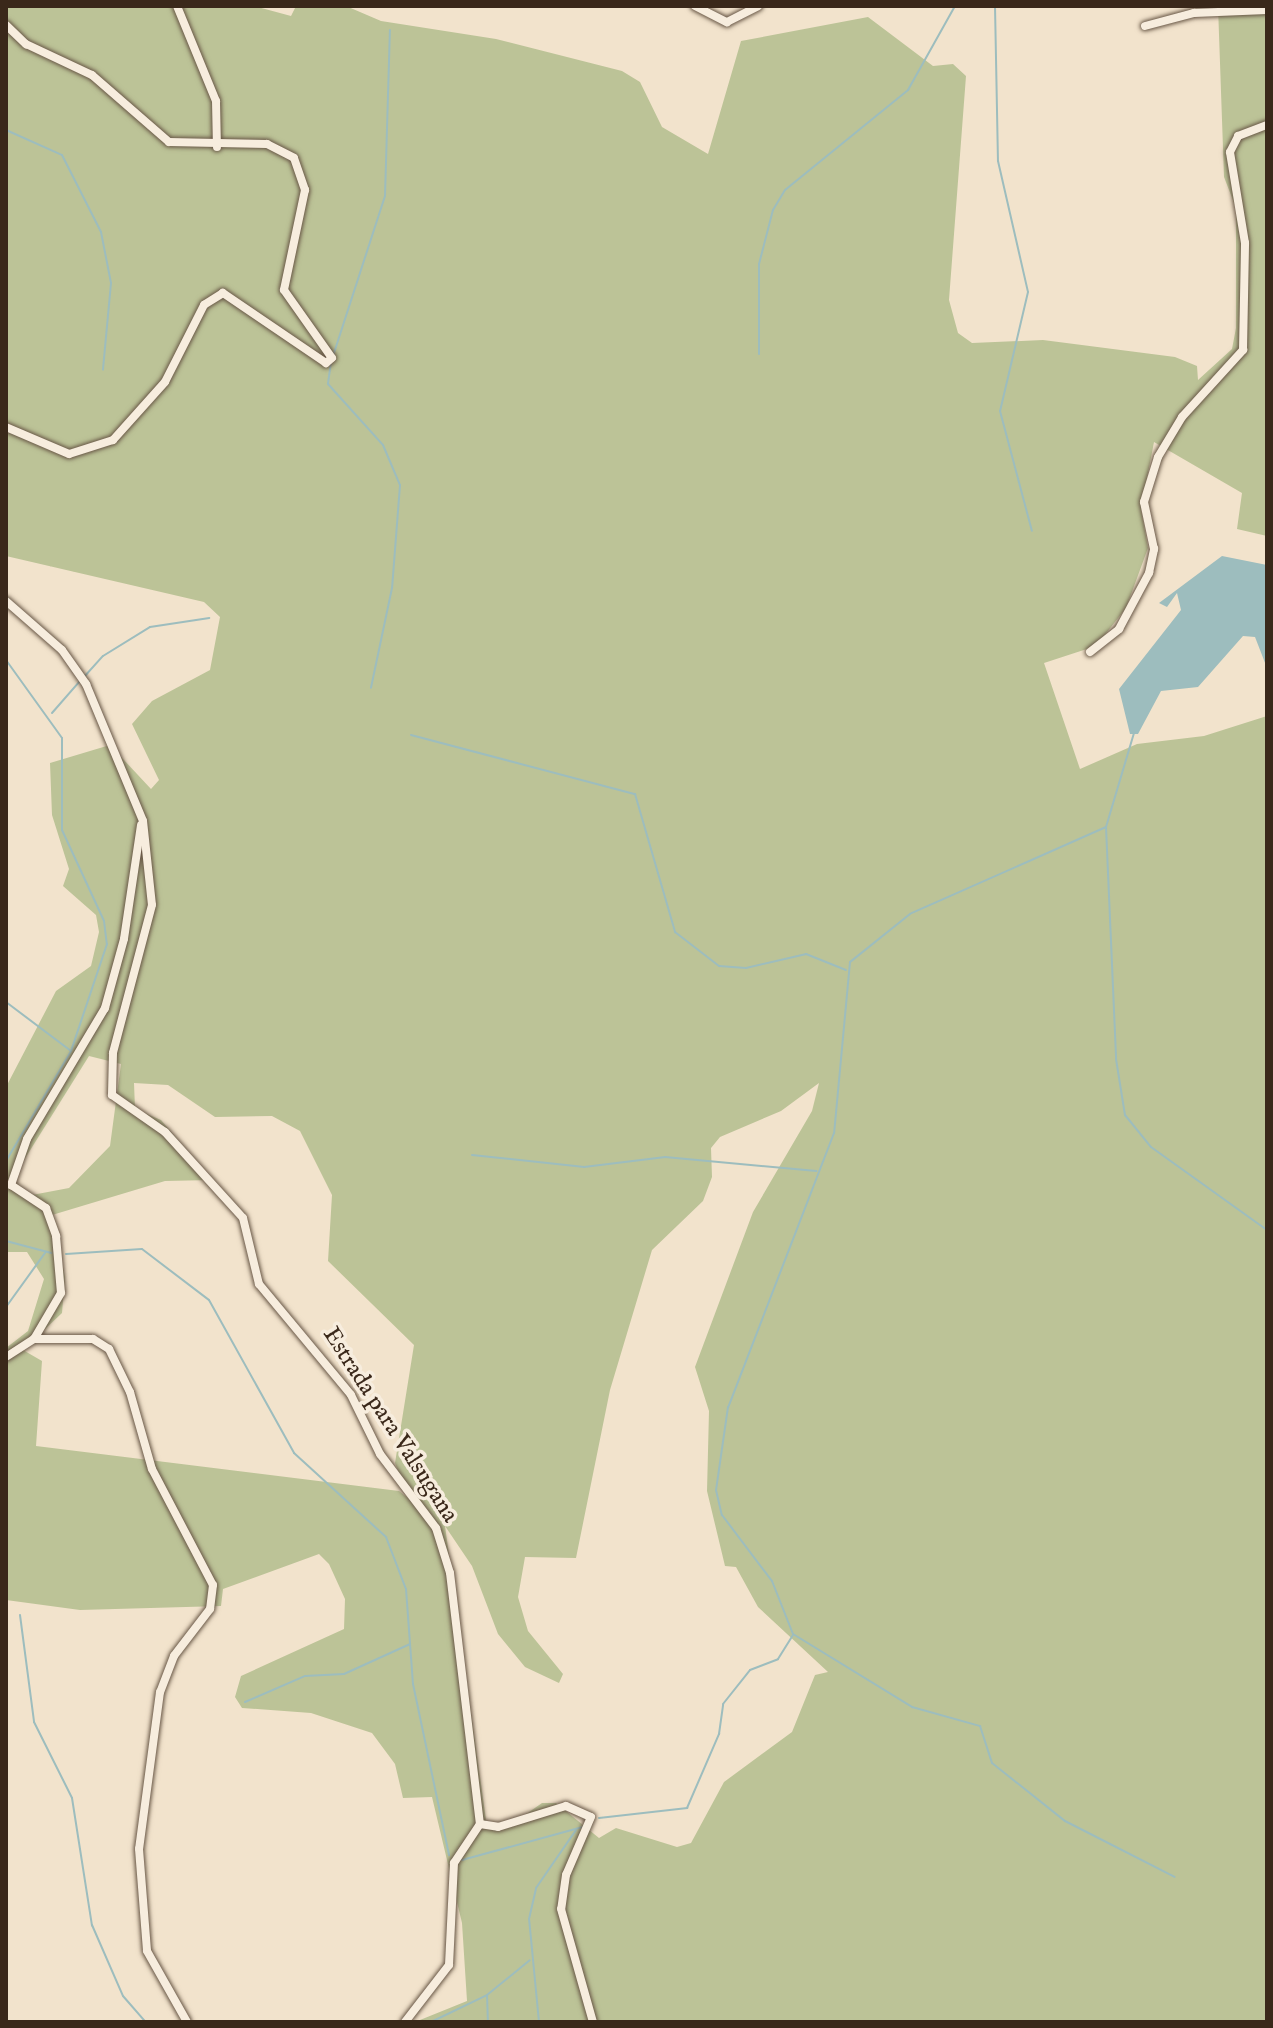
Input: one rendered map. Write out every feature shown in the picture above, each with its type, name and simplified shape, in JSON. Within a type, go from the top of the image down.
[{"type":"street","points":[[177,6],[216,101],[217,147]]},
{"type":"street","points":[[695,6],[727,22],[758,6]]},
{"type":"street","points":[[1145,26],[1194,13],[1267,10]]},
{"type":"street","points":[[6,25],[26,44],[92,75],[159,136],[200,148],[275,146],[299,164],[305,190],[284,290],[331,363],[223,293],[204,305],[165,382],[113,440],[69,454],[6,427]]},
{"type":"street","points":[[1090,652],[1119,629],[1149,573],[1154,549],[1144,502],[1158,457],[1182,417],[1243,350],[1245,243],[1230,152],[1238,136],[1267,125]]},
{"type":"street","name":"Estrada para Valsugana","points":[[6,601],[62,650],[86,684],[143,821],[152,905],[113,1053],[112,1095],[165,1132],[243,1218],[259,1284],[351,1395],[372,1441],[436,1528],[450,1573],[480,1824]]},
{"type":"street","points":[[6,1357],[34,1339],[61,1293],[56,1236],[46,1208],[17,1194],[12,1178],[105,1008],[124,939],[143,821]]},
{"type":"street","points":[[34,1339],[93,1339],[109,1349],[130,1392],[152,1469],[213,1585],[210,1609],[174,1656],[160,1692],[139,1849],[147,1951],[187,2022]]},
{"type":"street","points":[[405,2022],[449,1965],[454,1863],[480,1824],[498,1827],[566,1806],[591,1817],[566,1875],[561,1909],[593,2022]]},
{"type":"green space","points":[[6,6],[254,6],[291,16],[296,6],[346,6],[381,21],[496,39],[622,71],[640,82],[662,127],[708,154],[741,41],[868,17],[933,66],[953,64],[966,76],[949,300],[958,333],[972,343],[1043,340],[1175,357],[1197,366],[1198,380],[1232,349],[1236,328],[1236,208],[1224,177],[1218,6],[1267,6],[1267,536],[1237,529],[1242,493],[1154,442],[1141,509],[1148,548],[1126,608],[1096,646],[1044,663],[1080,769],[1137,744],[1204,736],[1267,716],[1267,2022],[415,2022],[467,2001],[462,1923],[432,1797],[403,1798],[395,1764],[372,1733],[311,1713],[242,1708],[235,1697],[241,1676],[344,1629],[345,1599],[329,1564],[319,1554],[223,1589],[221,1606],[80,1610],[6,1600],[6,1348],[28,1331],[44,1279],[27,1252],[6,1252],[6,1087],[56,991],[91,966],[99,932],[96,915],[63,886],[69,869],[52,815],[50,763],[110,745],[151,789],[159,780],[132,724],[152,701],[210,670],[220,617],[204,602],[6,556]],"holes":[[[89,1056],[121,1064],[110,1146],[69,1188],[32,1195],[13,1186],[14,1176]],[[134,1083],[168,1085],[215,1117],[272,1116],[300,1131],[332,1195],[328,1261],[414,1345],[395,1463],[409,1499],[399,1491],[36,1446],[42,1361],[23,1350],[62,1313],[65,1277],[52,1215],[165,1181],[212,1180],[161,1120],[135,1109]],[[819,1083],[812,1111],[753,1212],[695,1367],[709,1411],[707,1491],[725,1566],[736,1567],[758,1607],[828,1672],[815,1675],[792,1732],[724,1782],[691,1843],[677,1847],[616,1828],[599,1838],[556,1803],[542,1803],[509,1826],[487,1827],[445,1526],[472,1566],[498,1634],[525,1667],[559,1683],[563,1674],[528,1631],[518,1597],[525,1557],[576,1558],[610,1390],[652,1250],[703,1201],[712,1177],[711,1148],[720,1137],[781,1111]]]},
{"type":"water","points":[[1222,556],[1267,565],[1267,668],[1255,637],[1243,636],[1198,687],[1161,691],[1138,734],[1130,734],[1119,689],[1181,610],[1177,593],[1167,607],[1159,603]]},
{"type":"waterway","points":[[759,354],[759,264],[773,210],[785,190],[908,90],[955,6]]},
{"type":"waterway","points":[[995,6],[998,161],[1028,292],[1000,411],[1032,531]]},
{"type":"waterway","points":[[333,356],[385,196],[390,30]]},
{"type":"waterway","points":[[6,130],[62,155],[101,232],[111,283],[103,370]]},
{"type":"waterway","points":[[331,362],[328,384],[383,445],[400,485],[392,588],[371,688]]},
{"type":"waterway","points":[[84,677],[103,656],[150,627],[209,618]]},
{"type":"waterway","points":[[6,660],[62,738],[62,830],[104,921],[107,944],[71,1051],[6,1161]]},
{"type":"waterway","points":[[52,713],[79,682]]},
{"type":"waterway","points":[[1134,733],[1106,827],[1116,1059],[1125,1115],[1151,1147],[1267,1230]]},
{"type":"waterway","points":[[411,735],[635,794],[675,932],[719,966],[746,968],[806,954],[846,970]]},
{"type":"waterway","points":[[1106,827],[910,914],[850,962],[834,1133],[728,1407],[716,1490],[722,1515],[772,1581],[793,1634],[912,1707],[980,1726],[992,1763],[1065,1821],[1175,1877]]},
{"type":"waterway","points":[[6,1002],[71,1051]]},
{"type":"waterway","points":[[472,1155],[584,1167],[665,1157],[816,1171]]},
{"type":"waterway","points":[[6,1241],[51,1253]]},
{"type":"waterway","points":[[66,1254],[142,1249],[209,1300],[294,1453],[386,1537],[406,1589],[413,1684],[449,1855]]},
{"type":"waterway","points":[[6,1307],[45,1253]]},
{"type":"waterway","points":[[20,1615],[34,1722],[72,1798],[92,1925],[123,1996],[146,2022]]},
{"type":"waterway","points":[[599,1818],[687,1808],[719,1734],[723,1704],[750,1670],[778,1659],[793,1635]]},
{"type":"waterway","points":[[245,1702],[305,1676],[344,1674],[410,1644]]},
{"type":"waterway","points":[[462,1860],[583,1827]]},
{"type":"waterway","points":[[539,2022],[529,1919],[536,1888],[576,1830]]},
{"type":"waterway","points":[[431,2022],[487,1995],[530,1960]]},
{"type":"waterway","points":[[487,1995],[488,2022]]}]
